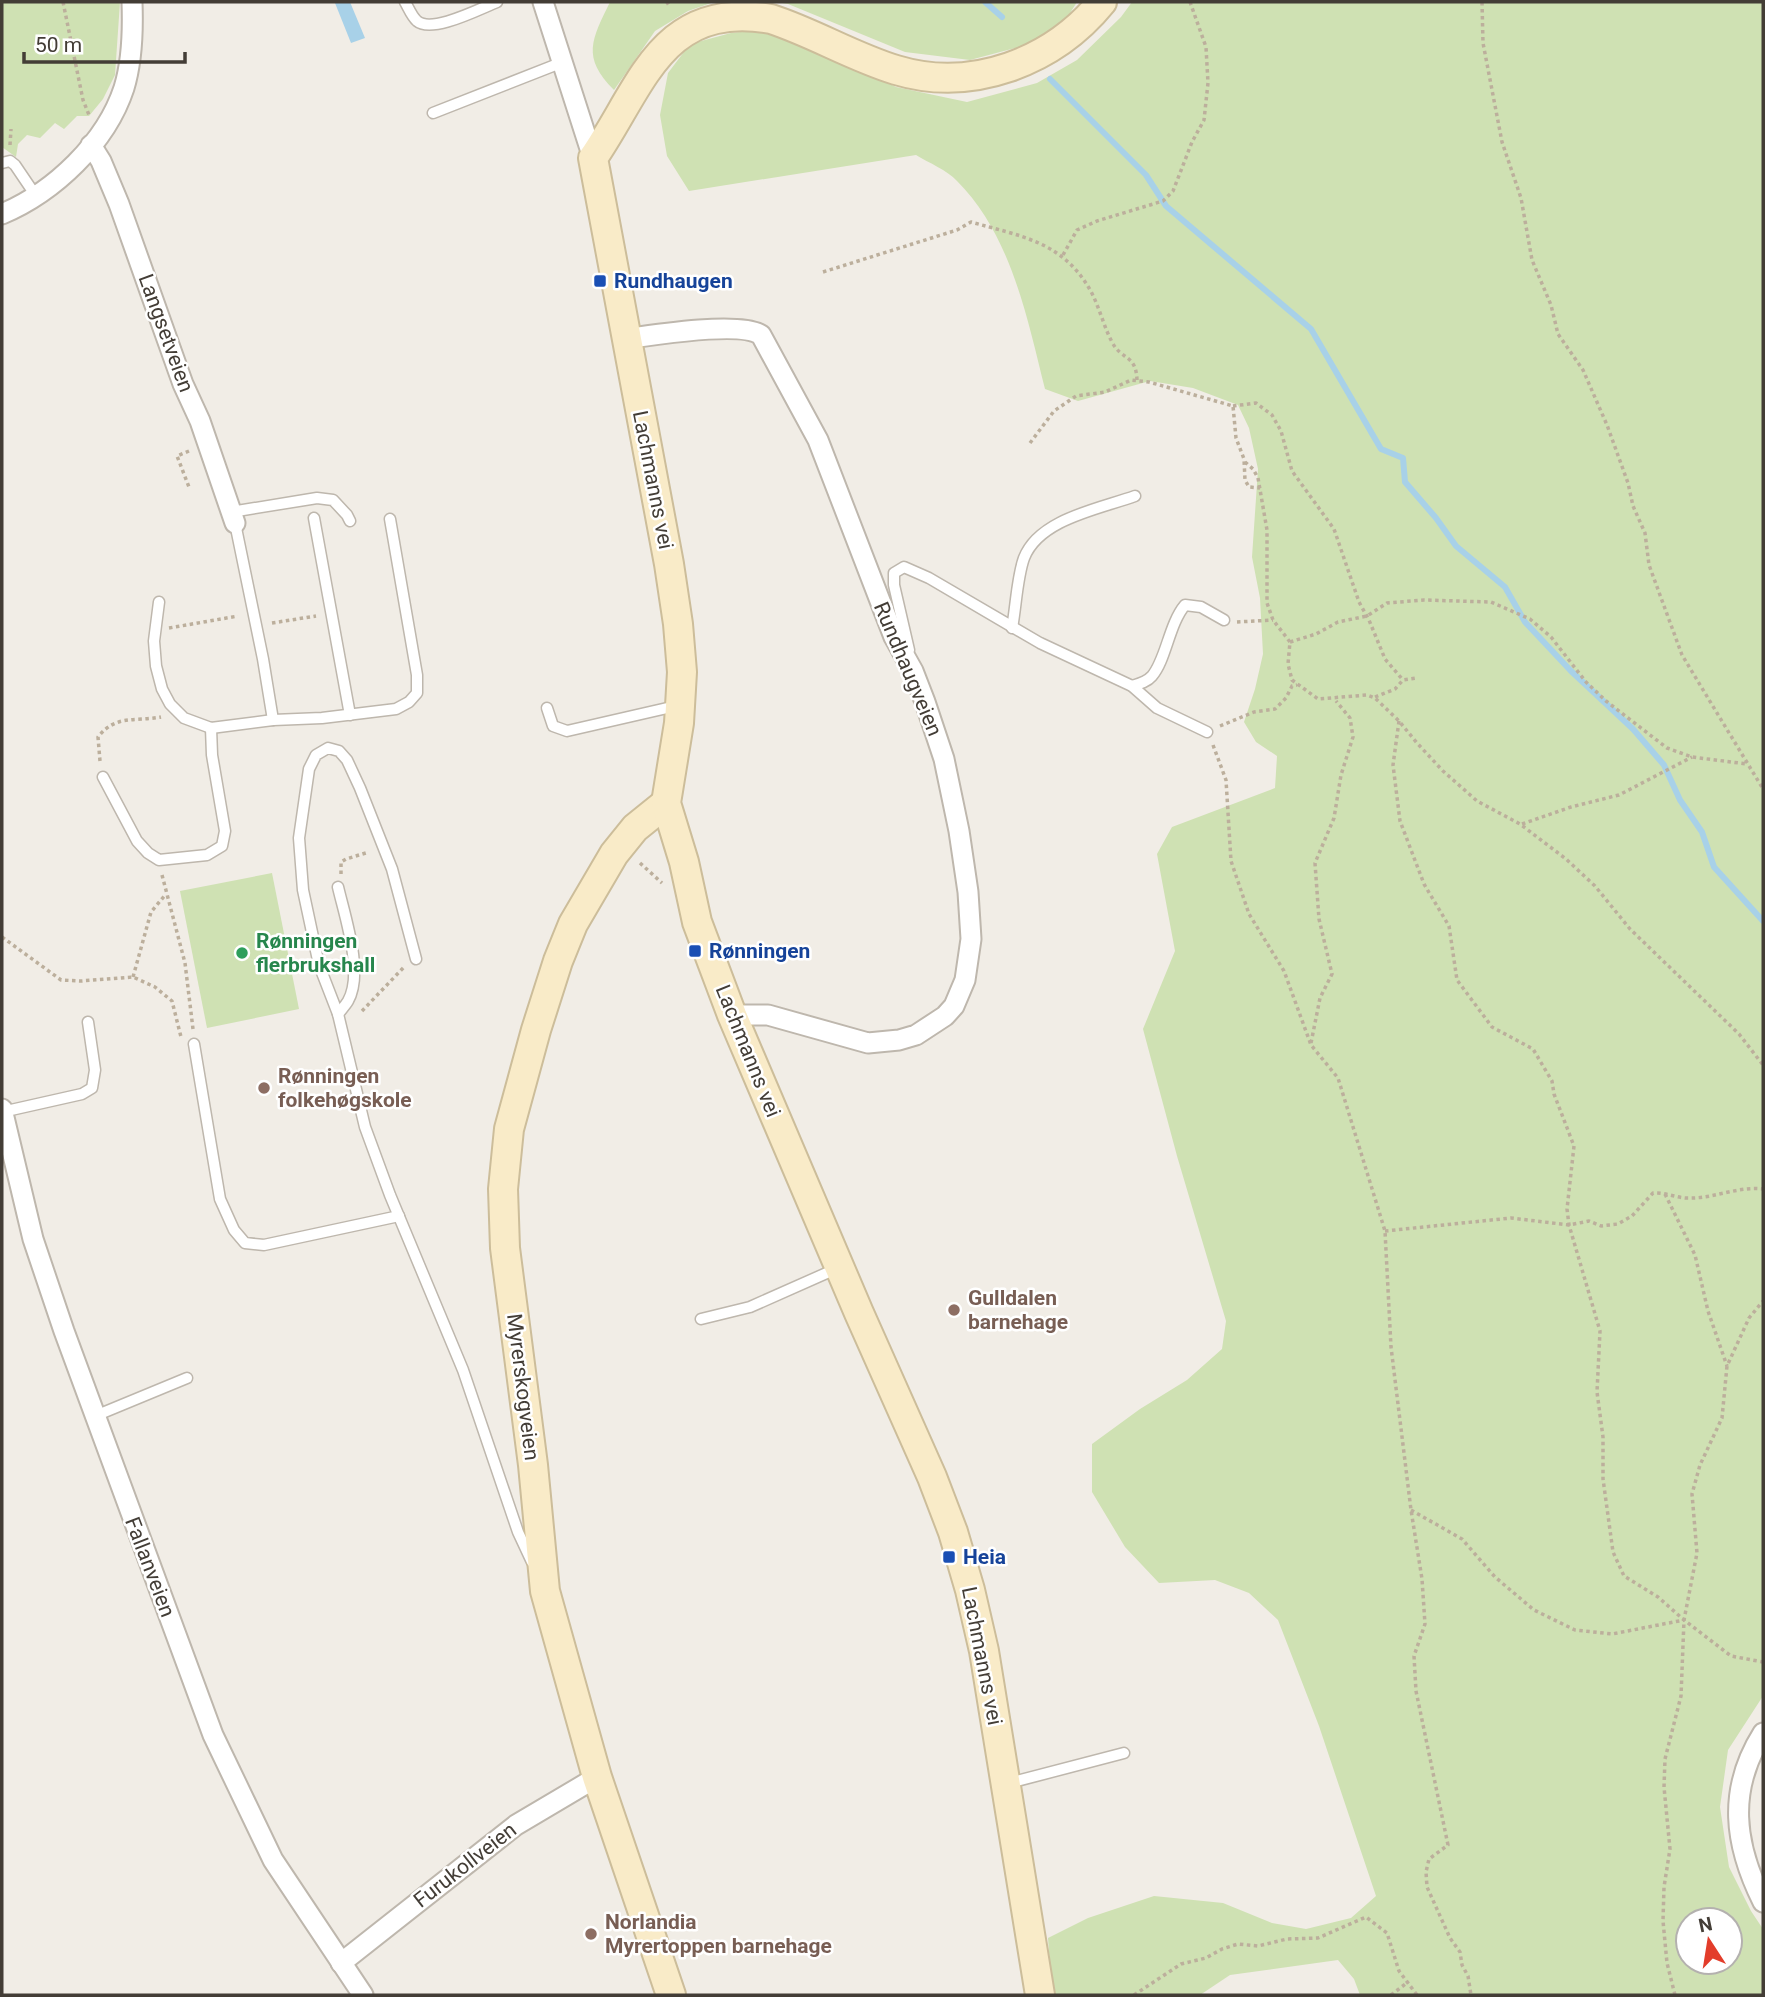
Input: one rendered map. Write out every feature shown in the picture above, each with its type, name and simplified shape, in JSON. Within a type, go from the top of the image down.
[{"type":"street","points":[[2,214],[54,183],[91,145],[117,105],[124,86],[131,43],[132,2]]},
{"type":"street","name":"Lachmanns vei","points":[[543,2],[593,158],[674,593],[681,648],[680,705],[666,803],[684,862],[697,922],[732,1015],[932,1477],[953,1532],[984,1651],[1040,1995]]},
{"type":"street","points":[[593,158],[609,135],[635,86],[661,50],[694,24],[715,17],[751,15],[771,19],[895,70],[948,78],[983,75],[1040,54],[1077,27],[1102,2]]},
{"type":"street","name":"Langsetveien","points":[[91,145],[101,161],[119,204],[233,518]]},
{"type":"street","name":"Rundhaugveien","points":[[625,339],[725,329],[754,330],[761,335],[818,440],[894,637],[913,671],[944,759],[968,892],[971,939],[961,992],[945,1016],[932,1027],[916,1035],[880,1043],[855,1041],[768,1015],[732,1015]]},
{"type":"street","name":"Myrerskogveien","points":[[666,803],[626,838],[573,924],[536,1030],[509,1129],[503,1189],[505,1248],[533,1465],[545,1591],[597,1777],[671,1995]]},
{"type":"street","name":"Fallanveien","points":[[2,1110],[33,1239],[94,1416],[213,1735],[273,1860],[363,1995]]},
{"type":"street","points":[[1763,1733],[1748,1763],[1740,1791],[1738,1828],[1747,1867],[1763,1902]]},
{"type":"street","name":"Furukollveien","points":[[341,1963],[516,1825],[597,1777]]},
{"type":"lane","points":[[405,2],[417,21],[425,24],[447,22],[497,2]]},
{"type":"lane","points":[[433,113],[563,62]]},
{"type":"lane","points":[[2,163],[10,161],[15,165],[36,196]]},
{"type":"lane","points":[[1012,628],[1023,561],[1031,544],[1046,529],[1135,496]]},
{"type":"lane","points":[[273,720],[233,518],[317,498],[333,500],[350,521]]},
{"type":"lane","points":[[314,518],[350,715]]},
{"type":"lane","points":[[159,602],[155,630],[156,666],[162,689],[170,705],[184,718],[211,728],[396,709],[409,702],[416,693],[417,675],[390,519]]},
{"type":"lane","points":[[913,671],[894,585],[894,573],[904,567],[929,578],[1040,643],[1132,686],[1157,708],[1207,732]]},
{"type":"lane","points":[[1132,686],[1152,676],[1185,605],[1201,607],[1224,620]]},
{"type":"lane","points":[[547,708],[553,726],[567,731],[680,705]]},
{"type":"lane","points":[[103,777],[137,841],[148,853],[159,860],[207,855],[222,846],[225,831],[212,755],[211,728]]},
{"type":"lane","points":[[416,959],[384,848],[347,760],[339,751],[328,748],[316,755],[310,769],[299,838],[303,890],[319,965],[338,1014],[365,1127],[463,1370],[518,1532],[545,1591]]},
{"type":"lane","points":[[338,1014],[348,1001],[354,977],[340,884]]},
{"type":"lane","points":[[2,1110],[82,1094],[92,1088],[95,1070],[88,1022]]},
{"type":"lane","points":[[194,1044],[220,1199],[234,1230],[245,1243],[264,1245],[399,1216]]},
{"type":"lane","points":[[701,1319],[750,1307],[840,1268]]},
{"type":"lane","points":[[94,1416],[187,1378]]},
{"type":"lane","points":[[1006,1783],[1124,1753]]},
{"type":"path","points":[[63,2],[83,100],[91,121],[91,145]]},
{"type":"path","points":[[1063,255],[1077,230],[1097,221],[1163,201],[1173,191],[1192,142],[1204,120],[1206,47],[1190,2]]},
{"type":"path","points":[[1482,2],[1483,43],[1502,142],[1521,198],[1532,260],[1558,334],[1583,369],[1607,425],[1629,483],[1633,506],[1645,533],[1649,565],[1682,655],[1763,789]]},
{"type":"path","points":[[823,272],[957,230],[971,222],[1038,242],[1063,255],[1090,289],[1113,343],[1135,365],[1137,380]]},
{"type":"path","points":[[1030,443],[1054,411],[1076,396],[1105,392],[1128,381],[1137,380],[1233,406],[1256,403],[1272,415],[1281,431],[1292,471],[1334,529],[1355,593],[1385,659],[1403,680]]},
{"type":"path","points":[[1233,406],[1236,438],[1245,462],[1245,480],[1249,487],[1259,488]]},
{"type":"path","points":[[189,487],[177,456],[196,448]]},
{"type":"path","points":[[1245,462],[1256,473],[1267,530],[1266,596],[1273,620],[1290,642],[1290,675],[1297,685],[1318,699],[1367,695],[1375,698],[1477,801],[1520,824],[1566,859],[1595,886],[1630,929],[1740,1034],[1763,1065]]},
{"type":"path","points":[[1290,642],[1316,634],[1338,622],[1367,616],[1387,603],[1491,602],[1530,619],[1551,637],[1586,682],[1606,701],[1667,748],[1692,757],[1747,764]]},
{"type":"path","points":[[155,630],[253,612]]},
{"type":"path","points":[[256,626],[332,613]]},
{"type":"path","points":[[1224,620],[1273,620]]},
{"type":"path","points":[[1375,698],[1395,689],[1403,680],[1416,678]]},
{"type":"path","points":[[1224,724],[1254,712],[1275,709],[1286,698],[1292,686],[1297,685]]},
{"type":"path","points":[[1311,1045],[1320,998],[1332,974],[1319,919],[1315,863],[1334,818],[1341,775],[1353,737],[1347,712],[1334,699]]},
{"type":"path","points":[[103,777],[97,743],[106,726],[120,721],[158,718],[165,715],[170,705]]},
{"type":"path","points":[[1399,720],[1394,765],[1400,821],[1424,884],[1449,926],[1457,980],[1492,1027],[1533,1049],[1552,1081],[1554,1094],[1574,1146],[1567,1209],[1569,1225],[1600,1331],[1597,1392],[1604,1437],[1603,1479],[1613,1552],[1624,1576],[1658,1597],[1731,1656],[1763,1662]]},
{"type":"path","points":[[1207,732],[1226,780],[1231,861],[1249,914],[1284,971],[1311,1045],[1338,1077],[1385,1231],[1391,1347],[1422,1579],[1425,1624],[1415,1656],[1416,1691],[1448,1845],[1429,1859],[1427,1886],[1450,1938],[1460,1952],[1471,1995]]},
{"type":"path","points":[[1520,824],[1619,795],[1692,757]]},
{"type":"path","points":[[340,884],[341,862],[384,848]]},
{"type":"path","points":[[637,860],[666,887]]},
{"type":"path","points":[[2,937],[61,980],[133,977],[155,987],[172,1001],[181,1040],[194,1044],[185,963],[160,868]]},
{"type":"path","points":[[133,977],[151,912],[166,894]]},
{"type":"path","points":[[342,1033],[399,970],[416,959]]},
{"type":"path","points":[[1385,1231],[1511,1218],[1569,1225],[1588,1221],[1601,1226],[1618,1224],[1632,1216],[1653,1194],[1664,1192],[1686,1199],[1712,1197],[1751,1188],[1763,1189]]},
{"type":"path","points":[[1664,1192],[1695,1255],[1708,1311],[1727,1366]]},
{"type":"path","points":[[1675,1995],[1667,1963],[1663,1921],[1664,1887],[1670,1849],[1664,1787],[1665,1759],[1681,1696],[1684,1620],[1697,1553],[1692,1494],[1700,1465],[1722,1418],[1727,1366],[1749,1318],[1763,1301]]},
{"type":"path","points":[[1411,1510],[1462,1539],[1495,1577],[1534,1610],[1575,1630],[1612,1634],[1684,1620]]},
{"type":"path","points":[[1134,1995],[1181,1964],[1206,1958],[1222,1949],[1238,1944],[1258,1946],[1287,1940],[1318,1938],[1366,1917],[1387,1933],[1399,1971],[1417,1995]]},
{"type":"path","points":[[1391,1995],[1408,1982]]},
{"type":"green space","points":[[2,2],[120,2],[115,75],[103,99],[89,116],[77,116],[64,129],[55,123],[40,138],[27,135],[18,144],[16,157],[2,147]]},
{"type":"green space","points":[[610,2],[714,2],[688,11],[655,31],[614,90],[597,68],[593,57],[598,27]]},
{"type":"green space","points":[[776,2],[1077,2],[1065,21],[1038,42],[970,60],[905,52],[788,4]]},
{"type":"green space","points":[[1132,2],[1763,2],[1763,1696],[1728,1750],[1720,1807],[1729,1867],[1763,1929],[1763,1995],[1360,1995],[1354,1979],[1338,1960],[1230,1975],[1200,1995],[1052,1995],[1048,1938],[1088,1918],[1154,1896],[1223,1903],[1272,1923],[1306,1929],[1351,1918],[1376,1896],[1319,1726],[1278,1620],[1249,1593],[1215,1580],[1159,1583],[1125,1547],[1092,1492],[1092,1444],[1140,1409],[1187,1380],[1222,1349],[1226,1321],[1143,1029],[1175,951],[1157,854],[1172,827],[1275,788],[1277,756],[1256,742],[1244,722],[1263,654],[1260,598],[1252,557],[1258,469],[1249,428],[1238,405],[1193,388],[1150,381],[1078,401],[1045,389],[1023,306],[1004,252],[976,202],[943,170],[916,155],[689,191],[667,156],[660,115],[668,73],[690,44],[731,33],[769,29],[809,44],[896,87],[967,102],[1037,83],[1077,60],[1121,17]]},
{"type":"green space","name":"Rønningen flerbrukshall","points":[[272,873],[299,1009],[207,1028],[180,891]]},
{"type":"water","points":[[350,2],[365,38],[351,43],[335,3]]},
{"type":"waterway","points":[[985,2],[1002,17]]},
{"type":"waterway","points":[[1050,79],[1146,175],[1166,206],[1311,329],[1381,449],[1403,458],[1405,482],[1456,546],[1505,587],[1525,622],[1571,671],[1633,729],[1664,765],[1680,800],[1702,832],[1714,867],[1763,921]]},
{"type":"place","name":"Rundhaugen","points":[[600,281]]},
{"type":"place","name":"Rønningen","points":[[695,951]]},
{"type":"place","name":"Rønningen flerbrukshall","points":[[242,953]]},
{"type":"place","name":"Rønningen folkehøgskole","points":[[264,1088]]},
{"type":"place","name":"Gulldalen barnehage","points":[[954,1310]]},
{"type":"place","name":"Heia","points":[[949,1557]]},
{"type":"place","name":"Norlandia Myrertoppen barnehage","points":[[591,1934]]}]
